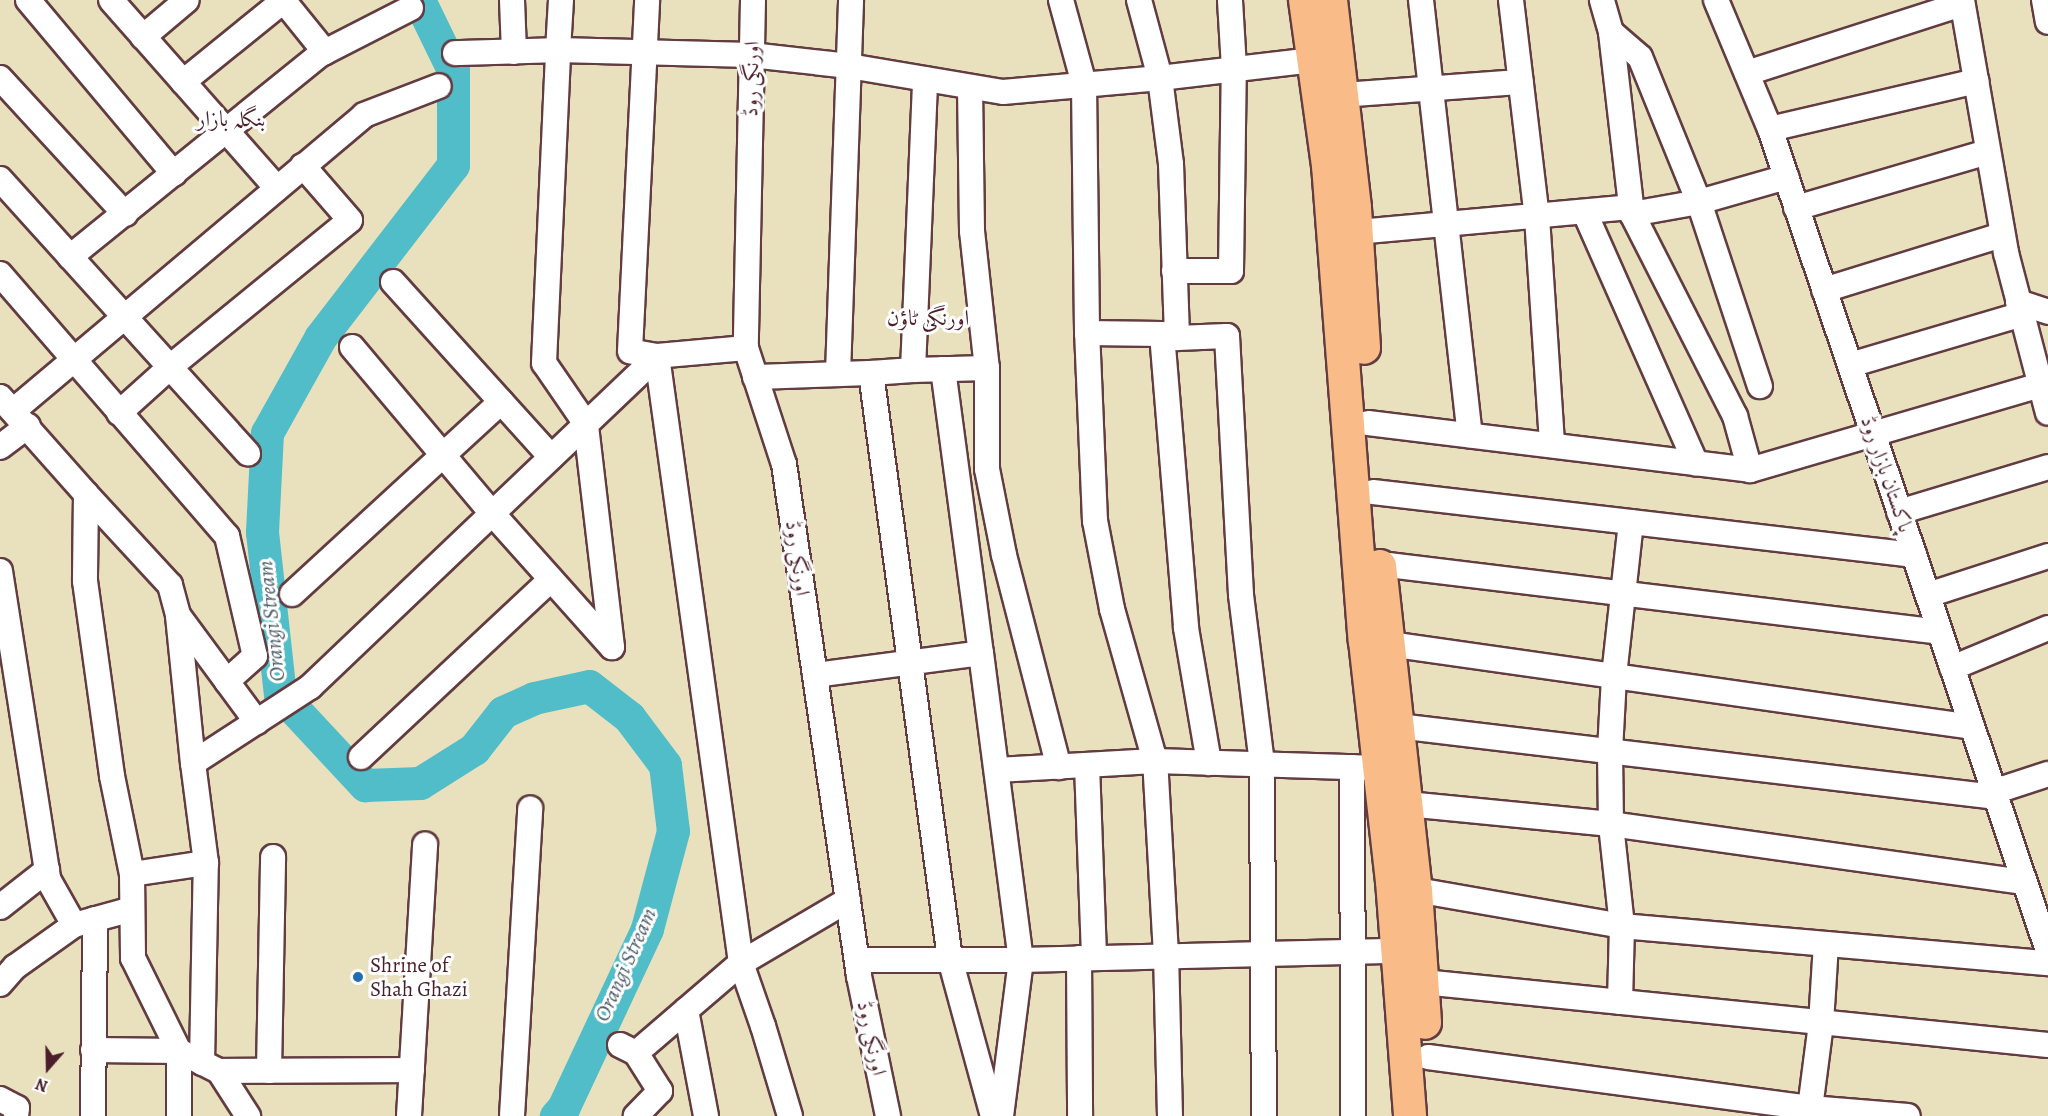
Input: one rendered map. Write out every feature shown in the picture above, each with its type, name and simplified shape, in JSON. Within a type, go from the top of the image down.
[{"type":"main road","points":[[1305,0],[1328,165],[1365,641],[1366,767],[1398,951],[1410,1116]]},
{"type":"main road","points":[[1330,0],[1357,232],[1373,492],[1416,890],[1432,1116]]},
{"type":"street","points":[[28,0],[174,174]]},
{"type":"street","points":[[111,0],[277,188]]},
{"type":"street","points":[[143,37],[187,0]]},
{"type":"street","points":[[183,82],[283,0],[325,52]]},
{"type":"street","points":[[512,0],[514,52]]},
{"type":"street","points":[[352,347],[492,513],[612,647],[586,424],[544,363],[561,0]]},
{"type":"street","points":[[646,0],[630,351],[657,356],[746,348]]},
{"type":"street","name":"اورنگی روڈ","points":[[753,0],[746,348],[784,464],[857,960],[888,1116]]},
{"type":"street","points":[[838,374],[851,0]]},
{"type":"street","points":[[1061,0],[1084,84],[1087,333],[1095,520],[1113,609],[1155,761],[1166,955],[1170,1116]]},
{"type":"street","points":[[1139,0],[1160,78],[1171,164],[1174,271],[1170,336],[1186,628],[1209,763]]},
{"type":"street","points":[[1174,271],[1231,271],[1234,68],[1230,0]]},
{"type":"street","points":[[1421,0],[1470,435]]},
{"type":"street","points":[[1511,0],[1537,217],[1552,445]]},
{"type":"street","points":[[1602,0],[1611,32],[1632,211],[1735,416],[1750,470]]},
{"type":"street","name":"پاکستان بازار روڈ","points":[[1718,0],[1770,129],[2048,951]]},
{"type":"street","points":[[2044,0],[2048,22]]},
{"type":"street","points":[[1747,73],[1962,2],[2002,235],[2048,413]]},
{"type":"street","points":[[70,257],[325,52],[411,8]]},
{"type":"street","points":[[1611,32],[1640,57],[1699,202],[1760,386]]},
{"type":"street","points":[[455,53],[558,50],[751,55],[849,66],[1003,92],[1160,78],[1313,60]]},
{"type":"street","points":[[0,78],[125,214]]},
{"type":"street","points":[[913,370],[925,79]]},
{"type":"street","points":[[1770,129],[1976,81]]},
{"type":"street","points":[[1342,95],[1521,82]]},
{"type":"street","points":[[0,447],[14,411],[364,115],[439,86]]},
{"type":"street","points":[[970,87],[972,231],[987,368],[987,469],[1004,555],[1059,766]]},
{"type":"street","points":[[1796,208],[1988,152]]},
{"type":"street","points":[[119,412],[170,367],[350,220],[303,166]]},
{"type":"street","points":[[1357,232],[1632,211],[1699,202],[1786,177]]},
{"type":"street","points":[[0,179],[248,453]]},
{"type":"street","points":[[1585,213],[1696,463]]},
{"type":"street","points":[[1824,290],[2002,235]]},
{"type":"street","points":[[0,274],[227,536],[255,656],[227,681]]},
{"type":"street","points":[[393,282],[551,457]]},
{"type":"street","points":[[1850,364],[2020,308],[2048,312]]},
{"type":"street","points":[[1087,333],[1227,336],[1241,595],[1262,764],[1261,954],[1264,1116]]},
{"type":"street","points":[[194,763],[310,687],[657,356]]},
{"type":"street","points":[[657,356],[741,963],[764,1026],[790,1116]]},
{"type":"street","points":[[755,377],[987,368]]},
{"type":"street","points":[[943,369],[1021,960],[1001,1116]]},
{"type":"street","points":[[871,373],[950,959],[993,1116]]},
{"type":"street","points":[[1368,423],[1750,470],[2041,386]]},
{"type":"street","points":[[292,594],[501,402]]},
{"type":"street","points":[[14,411],[170,585],[178,615],[206,863],[210,1067],[248,1116]]},
{"type":"street","points":[[1899,512],[2048,467]]},
{"type":"street","points":[[1373,492],[1914,555]]},
{"type":"street","points":[[86,494],[84,531],[86,581],[112,776],[132,874],[133,958],[179,1052],[179,1116]]},
{"type":"street","points":[[1620,1002],[1622,926],[1611,824],[1610,751],[1614,676],[1631,522]]},
{"type":"street","points":[[1928,595],[2048,556]]},
{"type":"street","points":[[1380,564],[1940,632]]},
{"type":"street","points":[[0,571],[48,879],[85,922],[93,1050],[93,1116]]},
{"type":"street","points":[[361,757],[551,579]]},
{"type":"street","points":[[178,615],[258,721]]},
{"type":"street","points":[[1952,668],[2048,627]]},
{"type":"street","points":[[1389,644],[1972,727]]},
{"type":"street","points":[[815,675],[981,653]]},
{"type":"street","points":[[1398,726],[1994,794],[2048,774]]},
{"type":"street","points":[[997,770],[1155,761],[1366,767],[1353,952],[1353,1116]]},
{"type":"street","points":[[1080,1116],[1087,958],[1087,765]]},
{"type":"street","points":[[1407,804],[1611,824],[2023,882]]},
{"type":"street","points":[[512,1116],[530,808]]},
{"type":"street","points":[[409,1116],[425,844]]},
{"type":"street","points":[[269,1071],[273,856]]},
{"type":"street","points":[[132,874],[206,863]]},
{"type":"street","points":[[0,907],[47,870]]},
{"type":"street","points":[[1416,890],[1622,926],[2048,963]]},
{"type":"street","points":[[636,1116],[660,1091],[628,1049],[686,1010],[741,963],[848,900]]},
{"type":"street","points":[[0,984],[15,968],[85,922],[132,909]]},
{"type":"street","points":[[1810,1112],[1821,1023],[1826,944]]},
{"type":"street","points":[[857,960],[1021,960],[1398,951]]},
{"type":"street","points":[[1423,982],[2048,1045]]},
{"type":"street","points":[[686,1010],[706,1116]]},
{"type":"street","points":[[93,1050],[179,1052],[210,1067],[269,1071],[412,1070]]},
{"type":"street","points":[[1428,1057],[1810,1112],[1908,1116]]},
{"type":"street","points":[[0,1099],[17,1108],[16,1116]]},
{"type":"waterway","name":"Orangi Stream","points":[[419,0],[453,70],[453,165],[320,338],[267,433],[262,532],[280,694],[365,785],[420,783],[474,749],[503,712],[534,698],[589,686],[629,717],[665,765],[673,831],[647,929],[563,1108],[556,1116]]},
{"type":"place","name":"Shrine of Shah Ghazi","points":[[358,977]]},
{"type":"district","name":"بنگلہ بازار","points":[[231,120]]},
{"type":"district","name":"اورنگی ٹاؤن","points":[[928,319]]}]
